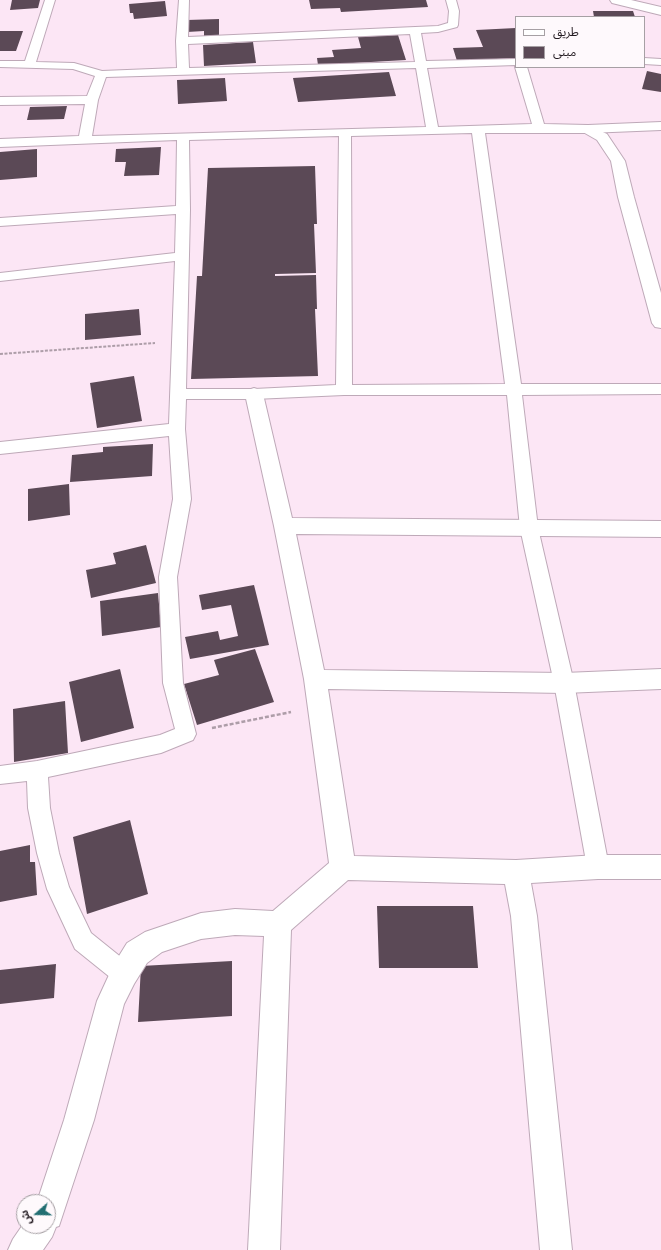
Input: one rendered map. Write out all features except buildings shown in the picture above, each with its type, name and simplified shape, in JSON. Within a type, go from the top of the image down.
[{"type":"street","points":[[616,0],[661,11]]},
{"type":"street","points":[[588,129],[602,137],[618,161],[626,197],[661,323]]},
{"type":"street","points":[[254,394],[284,526],[316,679],[343,868]]},
{"type":"street","points":[[284,526],[661,529]]},
{"type":"street","points":[[316,679],[564,683],[661,679]]},
{"type":"street","points":[[55,1194],[79,1120],[110,1001],[137,952],[155,941],[201,926],[235,922],[278,924],[343,868],[516,872],[598,867],[661,867]]},
{"type":"street","points":[[516,872],[524,916],[556,1250]]},
{"type":"street","points":[[264,1250],[278,924]]},
{"type":"street","points":[[24,1250],[35,1234]]},
{"type":"lane","points":[[29,65],[50,0]]},
{"type":"lane","points":[[184,0],[182,41],[184,72]]},
{"type":"lane","points":[[182,41],[438,30],[450,27],[453,24],[454,11],[451,0]]},
{"type":"lane","points":[[415,31],[433,130]]},
{"type":"lane","points":[[645,60],[661,62]]},
{"type":"lane","points":[[0,64],[74,66],[101,74],[515,62]]},
{"type":"lane","points":[[521,68],[539,128]]},
{"type":"lane","points":[[85,140],[92,100],[101,74]]},
{"type":"lane","points":[[0,101],[92,100]]},
{"type":"lane","points":[[0,143],[183,136],[539,128],[588,129],[661,126]]},
{"type":"lane","points":[[478,130],[514,390],[529,528],[564,683],[598,867]]},
{"type":"lane","points":[[344,390],[345,132]]},
{"type":"lane","points":[[0,775],[37,770],[161,744],[186,734],[173,682],[168,577],[182,499],[177,429],[177,394],[184,210],[183,136]]},
{"type":"lane","points":[[0,222],[184,210]]},
{"type":"lane","points":[[0,277],[182,256]]},
{"type":"lane","points":[[177,394],[254,394],[344,390],[661,389]]},
{"type":"lane","points":[[0,448],[177,429]]},
{"type":"lane","points":[[37,770],[39,808],[48,853],[58,889],[83,941],[124,974]]},
{"type":"path","points":[[0,354],[179,342]]},
{"type":"path","points":[[186,734],[319,706]]}]
